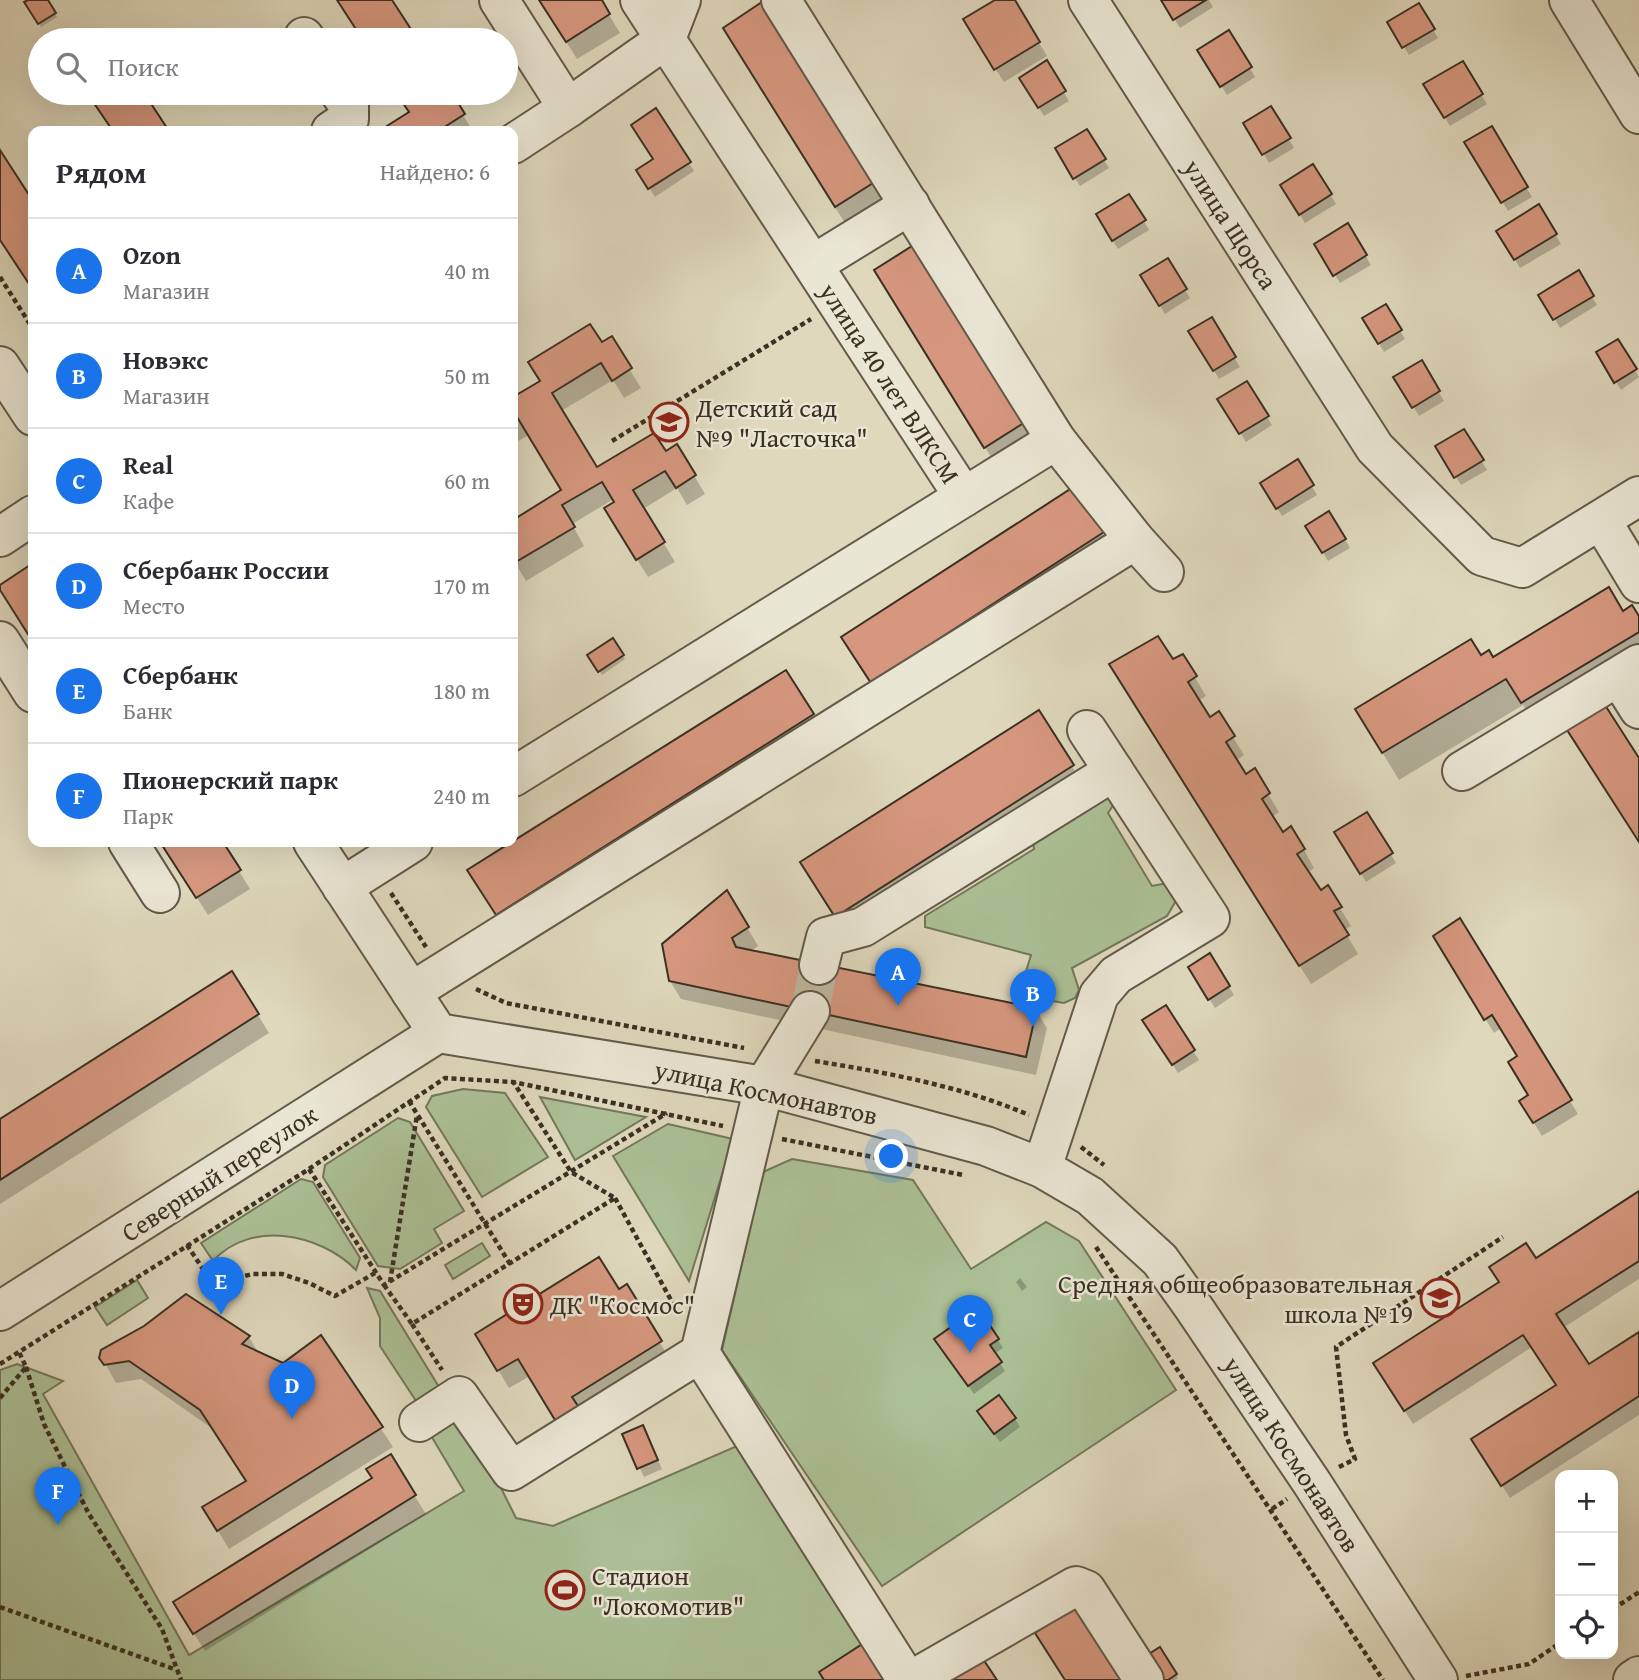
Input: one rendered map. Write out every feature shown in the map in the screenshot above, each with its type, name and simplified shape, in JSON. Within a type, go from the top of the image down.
[{"type":"street","points":[[499,0],[517,28]]},
{"type":"street","name":"улица 40 лет ВЛКСМ","points":[[518,774],[964,497],[640,0]]},
{"type":"street","points":[[518,141],[666,39],[681,0]]},
{"type":"street","points":[[781,0],[1056,440],[1135,540],[1164,572]]},
{"type":"street","name":"улица Щорса","points":[[1088,0],[1375,448],[1482,556],[1522,568],[1639,496]]},
{"type":"street","points":[[1569,0],[1639,114]]},
{"type":"street","points":[[518,30],[568,108]]},
{"type":"street","points":[[338,126],[349,119],[348,105]]},
{"type":"street","points":[[814,264],[910,205]]},
{"type":"street","points":[[0,366],[28,408]]},
{"type":"street","points":[[964,497],[1056,440]]},
{"type":"street","points":[[0,537],[28,518]]},
{"type":"street","points":[[1601,520],[1639,583]]},
{"type":"street","points":[[427,983],[1135,540]]},
{"type":"street","points":[[0,640],[28,685]]},
{"type":"street","points":[[1462,771],[1629,670],[1639,709]]},
{"type":"street","points":[[1042,1168],[1099,995],[1116,975],[1210,918],[1087,730]]},
{"type":"street","points":[[819,965],[826,937],[863,928],[1114,771]]},
{"type":"street","points":[[131,847],[160,893]]},
{"type":"street","points":[[316,847],[342,887],[427,983],[438,1033]]},
{"type":"street","points":[[342,887],[405,847]]},
{"type":"street","points":[[419,1422],[459,1396],[511,1472],[700,1353],[774,1071],[810,1011]]},
{"type":"street","name":"улица Космонавтов","points":[[438,1033],[774,1071],[1042,1168],[1090,1196],[1160,1259],[1312,1482],[1454,1674]]},
{"type":"street","name":"Северный переулок","points":[[1,1308],[438,1033]]},
{"type":"street","points":[[700,1353],[910,1680],[1076,1586],[1086,1590],[1144,1680]]},
{"type":"street","points":[[1633,1680],[1639,1676]]},
{"type":"path","points":[[0,278],[28,320]]},
{"type":"path","points":[[612,441],[838,301]]},
{"type":"path","points":[[375,867],[427,983],[774,1071],[914,1078],[1005,1105],[1055,1126],[1111,1172]]},
{"type":"path","points":[[513,1082],[571,1172],[615,1198],[700,1353]]},
{"type":"path","points":[[409,1101],[510,1264]]},
{"type":"path","points":[[384,1285],[668,1112]]},
{"type":"path","points":[[390,1282],[418,1114]]},
{"type":"path","points":[[309,1169],[375,1273],[459,1396]]},
{"type":"path","points":[[412,1324],[615,1198]]},
{"type":"path","points":[[1272,1510],[1312,1482],[1355,1459],[1346,1435],[1336,1347],[1503,1237]]},
{"type":"path","points":[[187,1245],[207,1275],[224,1282],[252,1274],[282,1275],[309,1283],[335,1296],[375,1273]]},
{"type":"path","points":[[19,1352],[44,1423],[61,1458],[89,1514],[162,1629],[181,1680]]},
{"type":"path","points":[[0,1398],[26,1367]]},
{"type":"path","points":[[1618,1606],[1639,1592]]},
{"type":"path","points":[[0,1607],[175,1669]]},
{"type":"path","points":[[1458,1680],[1454,1674],[1529,1664],[1555,1646]]},
{"type":"green space","points":[[1095,787],[1118,798],[1108,813],[1152,886],[1173,882],[1177,899],[1167,916],[1072,968],[1079,990],[1075,998],[1064,1003],[1035,998],[1025,975],[1031,955],[925,927],[925,916],[1034,849],[1032,836]]},
{"type":"green space","points":[[463,1089],[505,1093],[548,1157],[482,1197],[426,1107],[432,1096]]},
{"type":"green space","points":[[540,1097],[646,1117],[575,1160]]},
{"type":"green space","points":[[398,1118],[410,1122],[464,1211],[434,1229],[442,1243],[400,1269],[378,1266],[323,1177],[325,1165]]},
{"type":"green space","points":[[668,1124],[733,1139],[689,1281],[613,1156]]},
{"type":"green space","points":[[792,1159],[913,1180],[971,1269],[1046,1222],[1079,1241],[1176,1390],[882,1586],[722,1350],[763,1172]]},
{"type":"green space","points":[[301,1179],[313,1182],[360,1258],[356,1270],[324,1247],[286,1236],[246,1240],[229,1248],[213,1261],[201,1243]]},
{"type":"green space","points":[[482,1243],[490,1256],[453,1279],[445,1265]]},
{"type":"green space","points":[[137,1280],[148,1298],[107,1325],[95,1307]]},
{"type":"green space","points":[[367,1288],[380,1291],[439,1387],[416,1401],[380,1346],[380,1318]]},
{"type":"green space","name":"Стадион \"Локомотив\"","points":[[17,1364],[63,1381],[43,1394],[189,1655],[464,1491],[430,1434],[459,1416],[494,1474],[516,1518],[553,1526],[737,1446],[890,1680],[0,1680],[0,1370]]},
{"type":"building","points":[[48,0],[56,13],[38,24],[24,2]]},
{"type":"building","points":[[337,0],[392,0],[410,28],[355,28]]},
{"type":"building","points":[[539,0],[602,0],[610,14],[566,42]]},
{"type":"building","points":[[765,0],[881,178],[835,207],[723,28]]},
{"type":"building","points":[[995,0],[1015,0],[1040,42],[994,70],[963,19]]},
{"type":"building","points":[[1161,0],[1206,0],[1173,20]]},
{"type":"building","points":[[1419,3],[1435,29],[1402,48],[1387,22]]},
{"type":"building","points":[[1229,30],[1252,67],[1220,87],[1197,50]]},
{"type":"building","points":[[1047,60],[1066,91],[1038,108],[1019,78]]},
{"type":"building","points":[[1463,61],[1483,94],[1444,118],[1423,84]]},
{"type":"building","points":[[95,105],[152,105],[166,126],[110,126]]},
{"type":"building","points":[[404,105],[459,105],[465,114],[446,126],[387,126],[409,112]]},
{"type":"building","points":[[1271,106],[1291,138],[1262,155],[1243,123]]},
{"type":"building","points":[[656,108],[691,162],[648,189],[636,170],[653,159],[631,125]]},
{"type":"building","points":[[1492,126],[1528,187],[1501,203],[1464,142]]},
{"type":"building","points":[[1087,129],[1106,159],[1073,179],[1055,148]]},
{"type":"building","points":[[0,150],[28,193],[28,282],[0,240]]},
{"type":"building","points":[[1313,164],[1332,194],[1299,215],[1280,185]]},
{"type":"building","points":[[1129,194],[1146,220],[1112,241],[1096,214]]},
{"type":"building","points":[[1539,204],[1557,234],[1514,260],[1496,231]]},
{"type":"building","points":[[1348,223],[1367,255],[1333,276],[1314,244]]},
{"type":"building","points":[[920,241],[1030,419],[984,448],[874,270]]},
{"type":"building","points":[[1168,258],[1187,289],[1159,306],[1140,275]]},
{"type":"building","points":[[1579,270],[1594,296],[1553,320],[1538,295]]},
{"type":"building","points":[[1386,304],[1402,330],[1378,344],[1362,318]]},
{"type":"building","points":[[1212,317],[1236,357],[1213,371],[1188,331]]},
{"type":"building","points":[[590,324],[602,342],[612,336],[632,368],[612,381],[601,363],[552,393],[597,467],[654,433],[666,451],[677,444],[696,475],[676,488],[665,471],[633,490],[665,542],[636,560],[604,508],[614,502],[602,482],[562,505],[575,527],[518,561],[518,517],[561,490],[518,419],[518,394],[540,381],[528,362]]},
{"type":"building","points":[[1618,339],[1637,369],[1614,383],[1596,352]]},
{"type":"building","points":[[1422,360],[1440,391],[1412,408],[1393,377]]},
{"type":"building","points":[[1247,381],[1269,416],[1239,434],[1217,399]]},
{"type":"building","points":[[1464,429],[1484,460],[1454,478],[1435,446]]},
{"type":"building","points":[[1298,459],[1314,485],[1276,509],[1260,483]]},
{"type":"building","points":[[1075,486],[1104,532],[871,683],[841,637]]},
{"type":"building","points":[[1329,511],[1346,539],[1322,553],[1305,526]]},
{"type":"building","points":[[28,566],[28,634],[0,590],[0,585]]},
{"type":"building","points":[[1609,587],[1623,611],[1632,605],[1639,616],[1639,632],[1521,703],[1506,679],[1382,753],[1355,709],[1471,639],[1481,655],[1489,650],[1493,657]]},
{"type":"building","points":[[1158,636],[1173,659],[1183,654],[1197,676],[1188,682],[1210,717],[1219,711],[1235,736],[1226,742],[1246,774],[1255,768],[1270,793],[1262,799],[1283,832],[1291,826],[1305,849],[1297,854],[1321,890],[1328,885],[1342,907],[1334,911],[1349,935],[1299,966],[1109,664]]},
{"type":"building","points":[[613,638],[624,655],[598,672],[587,655]]},
{"type":"building","points":[[786,670],[814,714],[496,915],[467,870],[504,847],[518,847],[518,838]]},
{"type":"building","points":[[1605,705],[1639,758],[1639,842],[1567,730]]},
{"type":"building","points":[[1039,710],[1074,765],[835,917],[800,862]]},
{"type":"building","points":[[1367,812],[1393,853],[1360,874],[1334,832]]},
{"type":"building","points":[[163,847],[226,847],[241,870],[196,898]]},
{"type":"building","points":[[727,890],[749,927],[732,938],[736,947],[1037,1008],[1026,1057],[669,981],[662,944]]},
{"type":"building","points":[[1460,918],[1572,1100],[1533,1123],[1519,1101],[1528,1095],[1508,1062],[1517,1056],[1492,1015],[1484,1020],[1433,936]]},
{"type":"building","points":[[1210,953],[1230,986],[1208,1000],[1188,967]]},
{"type":"building","points":[[232,971],[259,1014],[0,1180],[0,1119]]},
{"type":"building","points":[[1166,1005],[1195,1050],[1172,1065],[1142,1020]]},
{"type":"building","points":[[1639,1191],[1639,1261],[1556,1314],[1589,1364],[1639,1332],[1639,1396],[1501,1486],[1471,1439],[1556,1385],[1523,1335],[1404,1411],[1373,1363],[1499,1282],[1489,1267],[1526,1243],[1536,1258]]},
{"type":"building","points":[[599,1257],[619,1289],[627,1284],[662,1341],[572,1397],[578,1406],[555,1420],[518,1359],[497,1371],[475,1334]]},
{"type":"building","points":[[186,1294],[250,1336],[242,1344],[283,1363],[321,1335],[383,1427],[217,1531],[202,1507],[246,1481],[200,1410],[129,1361],[104,1365],[99,1358],[101,1350],[144,1326]]},
{"type":"building","points":[[968,1315],[980,1331],[989,1324],[999,1339],[990,1345],[1002,1362],[968,1386],[934,1339]]},
{"type":"building","points":[[999,1395],[1016,1418],[994,1434],[977,1411]]},
{"type":"building","points":[[643,1425],[658,1460],[637,1469],[622,1434]]},
{"type":"building","points":[[391,1454],[416,1495],[193,1634],[173,1602],[372,1478],[366,1469]]},
{"type":"building","points":[[1079,1605],[1127,1680],[1065,1680],[1035,1633]]},
{"type":"building","points":[[864,1643],[888,1680],[824,1680],[819,1672]]},
{"type":"building","points":[[1160,1647],[1177,1674],[1168,1680],[1158,1680],[1144,1657]]},
{"type":"building","points":[[981,1656],[997,1680],[945,1680]]},
{"type":"tunnel","points":[[810,1011],[819,965]]},
{"type":"place","name":"Детский сад №9 \"Ласточка\"","points":[[669,422]]},
{"type":"place","name":"Ozon","points":[[898,1006]]},
{"type":"place","name":"Новэкс","points":[[1033,1027]]},
{"type":"place","name":"Средняя общеобразовательная школа №19","points":[[1440,1298]]},
{"type":"place","name":"ДК \"Космос\"","points":[[523,1304]]},
{"type":"place","name":"Сбербанк","points":[[221,1315]]},
{"type":"place","name":"Real","points":[[970,1353]]},
{"type":"place","name":"Сбербанк России","points":[[292,1419]]},
{"type":"place","name":"Пионерский парк","points":[[58,1525]]},
{"type":"place","name":"Стадион \"Локомотив\"","points":[[565,1590]]}]
